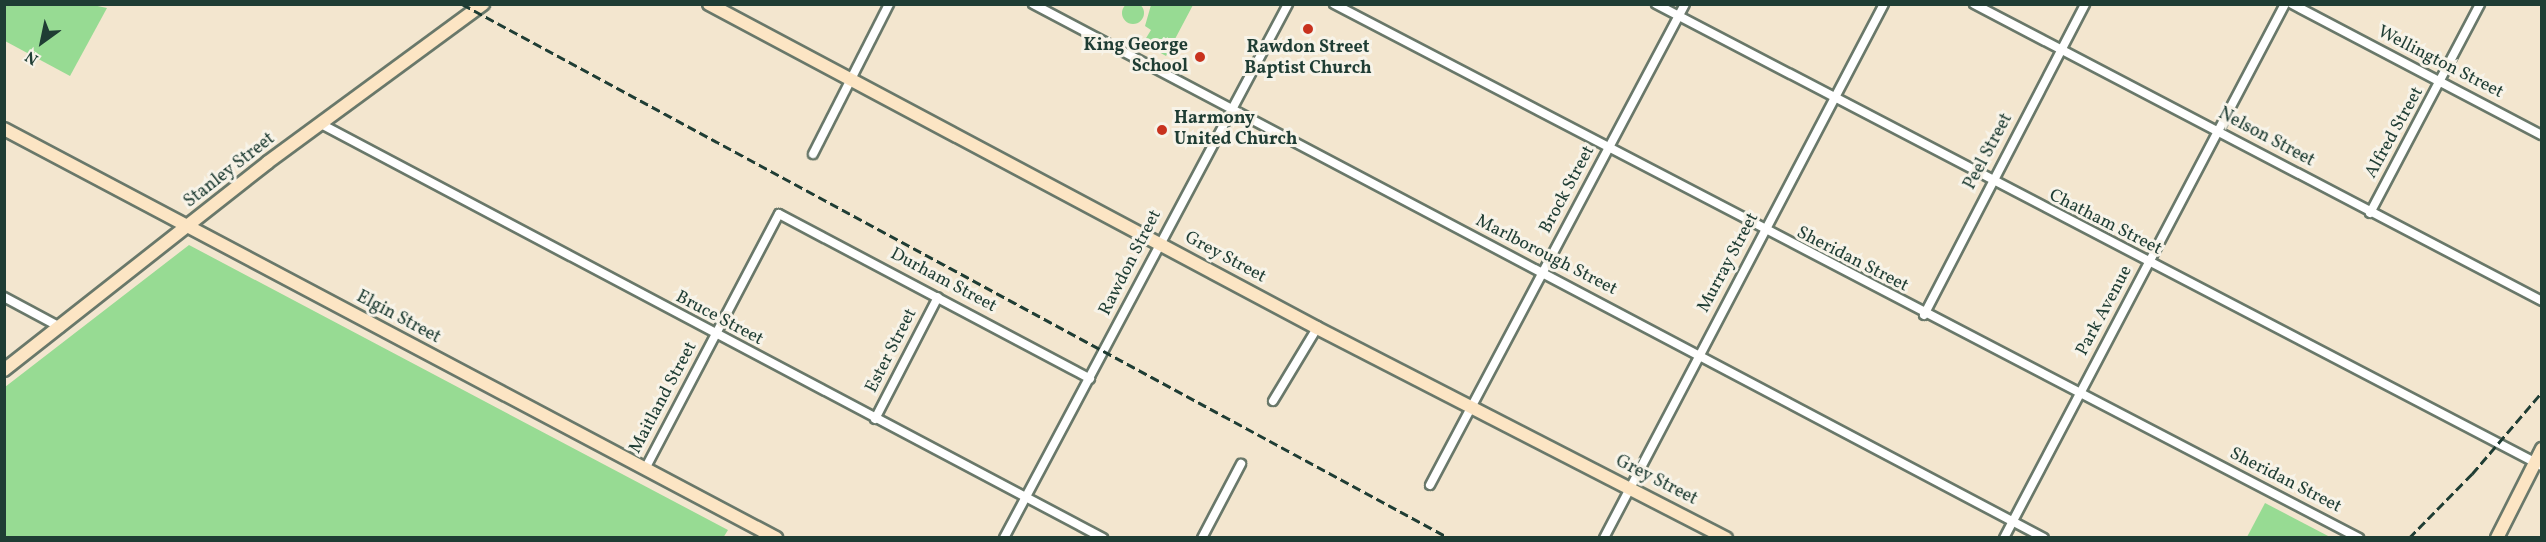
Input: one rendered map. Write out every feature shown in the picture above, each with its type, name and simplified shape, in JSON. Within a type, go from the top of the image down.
[{"type":"street","name":"Stanley Street","points":[[4,370],[321,124],[483,4]]},
{"type":"street","name":"Grey Street","points":[[709,4],[1317,328],[1726,537]]},
{"type":"street","points":[[813,154],[889,4]]},
{"type":"street","name":"Marlborough Street","points":[[1033,4],[1231,111],[1700,354],[2044,537]]},
{"type":"street","name":"Rawdon Street","points":[[1004,537],[1288,4]]},
{"type":"street","name":"Sheridan Street","points":[[1334,4],[1764,232],[2359,537]]},
{"type":"street","name":"Chatham Street","points":[[1656,4],[1991,183],[2538,464]]},
{"type":"street","name":"Brock Street","points":[[1430,485],[1685,4]]},
{"type":"street","name":"Murray Street","points":[[1604,537],[1884,4]]},
{"type":"street","name":"Nelson Street","points":[[1974,4],[2541,301]]},
{"type":"street","name":"Peel Street","points":[[1924,315],[2085,4]]},
{"type":"street","name":"Park Avenue","points":[[2004,537],[2285,4]]},
{"type":"street","name":"Wellington Street","points":[[2292,4],[2541,135]]},
{"type":"street","name":"Alfred Street","points":[[2370,213],[2441,82],[2480,4]]},
{"type":"street","name":"Bruce Street","points":[[321,124],[716,336],[1103,537]]},
{"type":"street","name":"Elgin Street","points":[[4,129],[776,537]]},
{"type":"street","name":"Maitland Street","points":[[645,469],[779,214]]},
{"type":"street","name":"Durham Street","points":[[779,214],[1090,379]]},
{"type":"street","points":[[4,297],[60,327]]},
{"type":"street","name":"Ester Street","points":[[875,419],[938,297]]},
{"type":"street","points":[[1273,401],[1317,328]]},
{"type":"street","points":[[2497,537],[2538,464],[2541,450]]},
{"type":"street","points":[[1202,537],[1241,464]]},
{"type":"green space","points":[[1133,2],[1141,5],[1144,13],[1141,21],[1133,24],[1125,21],[1122,13],[1125,5]]},
{"type":"green space","points":[[88,4],[107,8],[70,76],[5,41],[5,5]]},
{"type":"green space","points":[[1151,5],[1193,5],[1166,56],[1143,43],[1151,30],[1145,26]]},
{"type":"green space","points":[[189,245],[728,530],[723,538],[5,537],[5,387]]},
{"type":"green space","points":[[2265,503],[2330,537],[2247,537]]},
{"type":"railway","points":[[462,4],[1449,538]]},
{"type":"railway","points":[[2409,538],[2472,474],[2542,392]]},
{"type":"place","name":"Rawdon Street Baptist Church","points":[[1308,29]]},
{"type":"place","name":"King George School","points":[[1200,57]]},
{"type":"place","name":"Harmony United Church","points":[[1162,130]]}]
